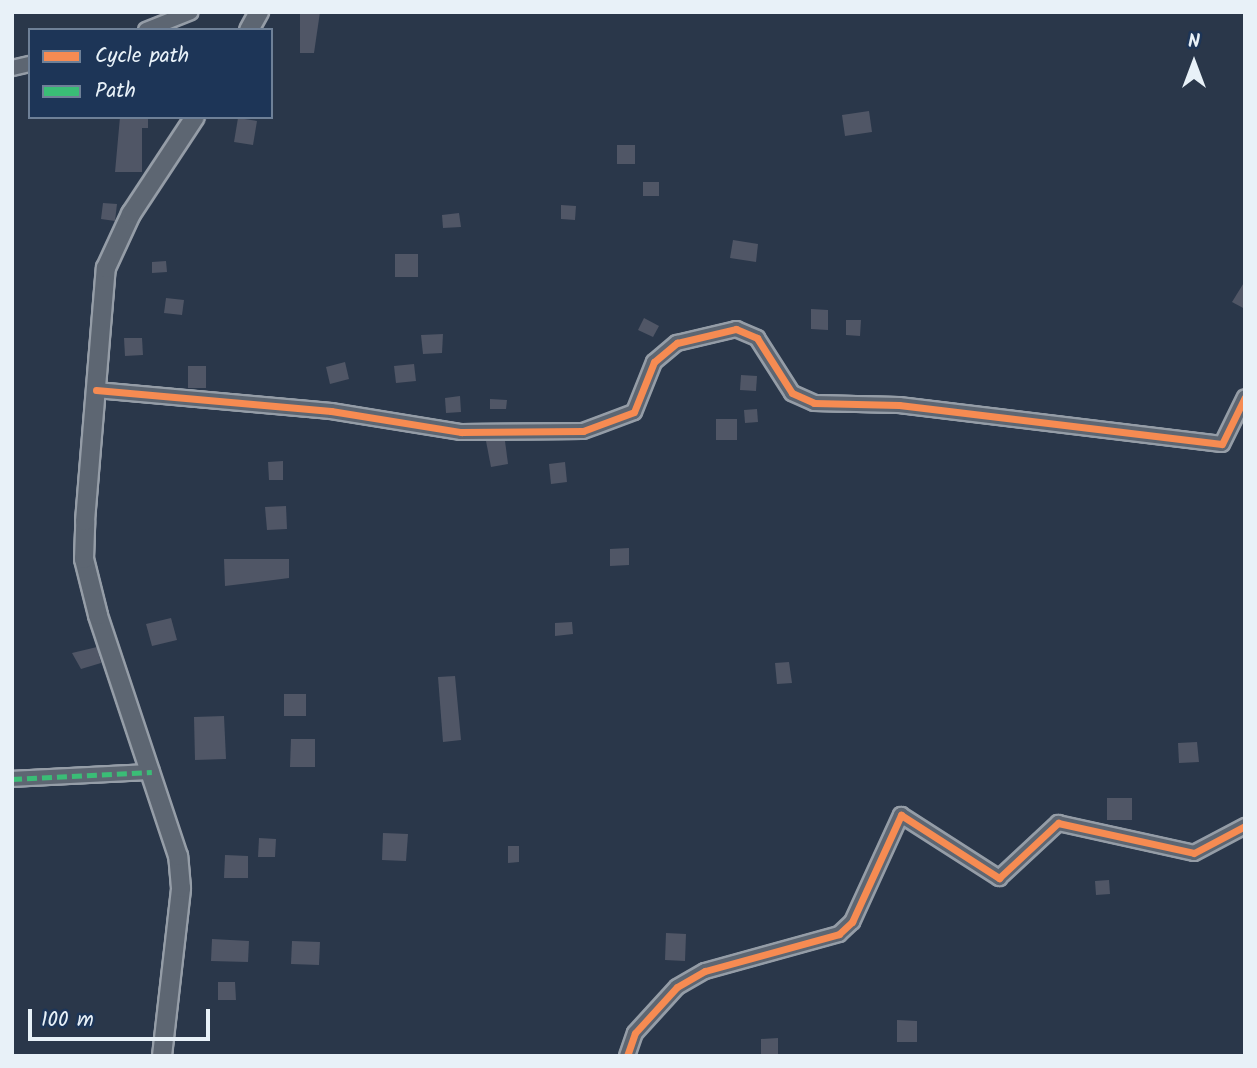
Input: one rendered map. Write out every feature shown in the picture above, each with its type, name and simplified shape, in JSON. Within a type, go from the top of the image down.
[{"type":"main road","points":[[250,28],[259,12]]},
{"type":"main road","points":[[162,1056],[181,888],[173,835],[84,559],[106,268],[131,214],[194,119]]},
{"type":"street","points":[[151,28],[191,12]]},
{"type":"street","points":[[96,390],[331,411],[461,432],[583,431],[634,412],[654,362],[677,343],[736,329],[757,338],[792,393],[814,403],[899,405],[1222,444],[1245,397]]},
{"type":"street","points":[[12,779],[152,772]]},
{"type":"street","points":[[626,1056],[635,1033],[677,987],[705,971],[839,934],[852,922],[901,815],[999,878],[1058,823],[1194,853],[1245,826]]},
{"type":"building","points":[[300,12],[320,12],[314,53],[300,53]]},
{"type":"building","points":[[869,111],[872,132],[845,136],[842,115]]},
{"type":"building","points":[[120,119],[148,119],[148,128],[142,128],[142,172],[115,172]]},
{"type":"building","points":[[238,119],[257,121],[253,145],[234,142]]},
{"type":"building","points":[[617,145],[635,145],[635,164],[617,164]]},
{"type":"building","points":[[643,182],[659,182],[659,196],[643,196]]},
{"type":"building","points":[[103,203],[117,204],[115,221],[101,219]]},
{"type":"building","points":[[561,205],[576,206],[575,220],[561,219]]},
{"type":"building","points":[[459,213],[461,227],[443,228],[442,215]]},
{"type":"building","points":[[733,240],[758,244],[756,262],[730,258]]},
{"type":"building","points":[[395,254],[418,254],[418,277],[395,277]]},
{"type":"building","points":[[166,261],[167,272],[152,273],[152,262]]},
{"type":"building","points":[[1245,281],[1245,309],[1232,302]]},
{"type":"building","points":[[166,298],[184,300],[182,315],[164,313]]},
{"type":"building","points":[[811,309],[828,310],[828,330],[811,329]]},
{"type":"building","points":[[644,318],[659,326],[653,337],[638,330]]},
{"type":"building","points":[[846,320],[861,320],[860,336],[846,335]]},
{"type":"building","points":[[443,334],[442,353],[423,354],[421,335]]},
{"type":"building","points":[[124,338],[142,338],[143,355],[125,356]]},
{"type":"building","points":[[345,362],[349,379],[330,384],[326,367]]},
{"type":"building","points":[[414,364],[416,381],[396,383],[394,366]]},
{"type":"building","points":[[188,366],[206,366],[206,388],[188,388]]},
{"type":"building","points":[[741,375],[757,376],[756,391],[740,390]]},
{"type":"building","points":[[460,396],[461,412],[446,413],[445,398]]},
{"type":"building","points":[[490,399],[507,400],[506,409],[490,409]]},
{"type":"building","points":[[757,409],[758,422],[745,423],[744,410]]},
{"type":"building","points":[[716,419],[737,419],[737,440],[716,440]]},
{"type":"building","points":[[486,441],[505,441],[508,464],[491,467]]},
{"type":"building","points":[[283,461],[283,480],[269,480],[268,462]]},
{"type":"building","points":[[565,462],[567,482],[551,484],[549,464]]},
{"type":"building","points":[[286,506],[287,529],[267,530],[265,507]]},
{"type":"building","points":[[629,548],[629,565],[610,566],[610,549]]},
{"type":"building","points":[[224,559],[289,559],[289,578],[225,586]]},
{"type":"building","points":[[171,618],[177,640],[152,646],[146,624]]},
{"type":"building","points":[[572,622],[573,634],[555,636],[555,623]]},
{"type":"building","points":[[97,647],[101,663],[81,669],[72,653]]},
{"type":"building","points":[[789,662],[792,683],[777,684],[775,663]]},
{"type":"building","points":[[455,676],[461,740],[443,742],[438,677]]},
{"type":"building","points":[[284,694],[306,694],[306,716],[284,716]]},
{"type":"building","points":[[224,716],[226,759],[195,760],[194,717]]},
{"type":"building","points":[[291,739],[315,739],[315,767],[290,767]]},
{"type":"building","points":[[1197,742],[1199,762],[1179,763],[1178,743]]},
{"type":"building","points":[[1107,798],[1132,798],[1132,820],[1107,820]]},
{"type":"building","points":[[383,833],[408,834],[406,861],[382,860]]},
{"type":"building","points":[[259,838],[276,839],[275,857],[258,857]]},
{"type":"building","points":[[508,846],[519,846],[519,862],[508,863]]},
{"type":"building","points":[[225,855],[248,856],[248,878],[224,878]]},
{"type":"building","points":[[1109,880],[1110,894],[1096,895],[1095,881]]},
{"type":"building","points":[[666,933],[686,934],[685,961],[665,960]]},
{"type":"building","points":[[212,939],[249,941],[248,962],[211,961]]},
{"type":"building","points":[[292,941],[320,942],[319,965],[291,964]]},
{"type":"building","points":[[218,982],[235,982],[236,1000],[218,1000]]},
{"type":"building","points":[[897,1020],[917,1021],[917,1042],[897,1042]]},
{"type":"building","points":[[778,1038],[778,1056],[761,1056],[761,1039]]},
{"type":"marked path","points":[[12,779],[152,772]]},
{"type":"cycle path","points":[[96,390],[331,411],[461,432],[583,431],[634,412],[654,362],[677,343],[736,329],[757,338],[792,393],[814,403],[899,405],[1222,444],[1245,397]]},
{"type":"cycle path","points":[[627,1056],[635,1033],[677,987],[705,971],[839,934],[852,922],[901,815],[999,878],[1058,823],[1194,853],[1245,826]]}]
